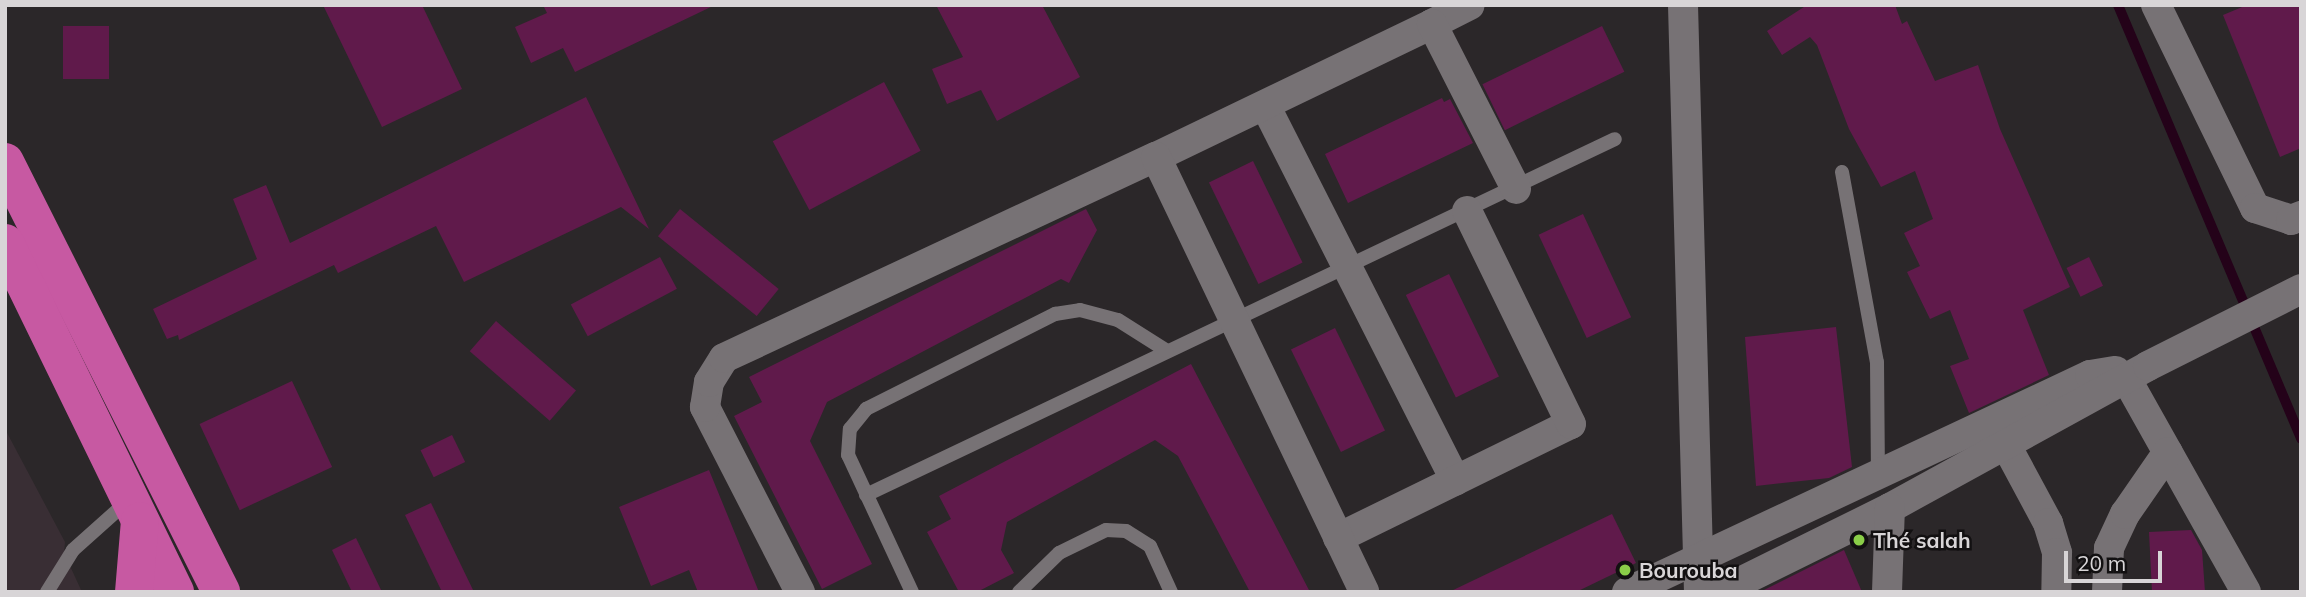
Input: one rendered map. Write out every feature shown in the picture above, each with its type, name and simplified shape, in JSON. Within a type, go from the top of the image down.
[{"type":"highway","points":[[5,162],[220,592]]},
{"type":"highway","points":[[5,243],[175,592]]},
{"type":"highway","points":[[134,592],[135,509]]},
{"type":"street","points":[[800,592],[705,407],[709,382],[724,358],[1266,107],[1470,5]]},
{"type":"street","points":[[1683,5],[1702,556],[1699,592]]},
{"type":"street","points":[[2156,5],[2255,208],[2291,220],[2301,216]]},
{"type":"street","points":[[1432,24],[1516,189]]},
{"type":"street","points":[[1266,107],[1345,268],[1456,481]]},
{"type":"street","points":[[1156,157],[1364,592]]},
{"type":"street","points":[[1338,538],[1572,424],[1467,211]]},
{"type":"street","points":[[1720,592],[1890,508],[2137,372],[2301,289]]},
{"type":"street","points":[[1627,592],[2090,375],[2137,372]]},
{"type":"street","points":[[2137,372],[2168,452],[2246,592]]},
{"type":"street","points":[[2006,445],[2048,523],[2057,553],[2056,592]]},
{"type":"street","points":[[2107,592],[2114,537],[2124,513],[2168,452]]},
{"type":"street","points":[[1887,592],[1890,508]]},
{"type":"lane","points":[[866,495],[1234,319],[1516,189],[1615,139]]},
{"type":"lane","points":[[1842,172],[1877,362],[1878,474]]},
{"type":"lane","points":[[910,591],[848,455],[850,429],[866,409],[1055,314],[1080,310],[1118,320],[1167,351]]},
{"type":"lane","points":[[47,592],[73,550],[135,509]]},
{"type":"lane","points":[[1018,592],[1059,553],[1106,530],[1126,531],[1150,545],[1171,592]]},
{"type":"shaded area","points":[[5,429],[65,542],[64,553],[82,592],[5,592]]},
{"type":"building","points":[[323,5],[422,5],[462,89],[382,127]]},
{"type":"building","points":[[543,5],[715,5],[575,72],[563,48],[531,63],[515,27],[547,13]]},
{"type":"building","points":[[936,5],[1042,5],[1080,77],[997,121],[981,90],[947,104],[932,69],[963,57]]},
{"type":"building","points":[[1807,5],[1895,5],[1902,24],[1907,21],[1935,81],[1978,65],[2000,129],[2070,287],[2023,310],[2049,375],[1969,413],[1950,366],[1969,359],[1950,310],[1930,319],[1907,272],[1920,266],[1904,233],[1933,219],[1915,171],[1881,187],[1849,129],[1817,45],[1810,37],[1782,55],[1767,31]]},
{"type":"building","points":[[2247,5],[2301,5],[2301,148],[2280,157],[2223,15]]},
{"type":"building","points":[[63,26],[109,26],[109,79],[63,79]]},
{"type":"building","points":[[1602,26],[1624,72],[1505,130],[1482,84]]},
{"type":"building","points":[[884,82],[921,151],[809,210],[773,141]]},
{"type":"building","points":[[586,97],[649,229],[621,207],[464,282],[436,226],[338,273],[334,265],[179,340],[178,335],[167,339],[153,309],[257,259],[233,199],[266,185],[290,243]]},
{"type":"building","points":[[1442,98],[1444,102],[1450,99],[1473,143],[1348,203],[1325,154]]},
{"type":"building","points":[[1253,161],[1303,263],[1258,284],[1209,182]]},
{"type":"building","points":[[680,209],[779,289],[757,316],[658,236]]},
{"type":"building","points":[[1086,209],[1097,230],[1069,283],[1061,279],[827,402],[810,441],[872,564],[822,589],[734,416],[762,402],[749,377]]},
{"type":"building","points":[[1583,214],[1631,317],[1587,338],[1539,235]]},
{"type":"building","points":[[660,257],[677,289],[588,336],[571,304]]},
{"type":"building","points":[[2089,257],[2103,286],[2081,297],[2067,268]]},
{"type":"building","points":[[1449,274],[1499,376],[1456,398],[1406,295]]},
{"type":"building","points":[[496,321],[576,391],[550,421],[470,351]]},
{"type":"building","points":[[1836,327],[1852,467],[1829,478],[1756,486],[1745,337]]},
{"type":"building","points":[[1335,328],[1385,430],[1341,452],[1291,349]]},
{"type":"building","points":[[1191,364],[1310,592],[1250,592],[1178,456],[1155,440],[1007,522],[1001,550],[1014,573],[977,592],[959,592],[927,532],[951,519],[939,496]]},
{"type":"building","points":[[292,381],[332,467],[240,510],[200,424]]},
{"type":"building","points":[[452,435],[465,462],[434,477],[421,450]]},
{"type":"building","points":[[709,470],[759,592],[698,592],[689,570],[651,586],[619,507]]},
{"type":"building","points":[[431,503],[474,592],[442,592],[405,515]]},
{"type":"building","points":[[1612,514],[1636,563],[1576,592],[1449,592]]},
{"type":"building","points":[[2191,530],[2202,550],[2205,592],[2152,592],[2149,532]]},
{"type":"building","points":[[356,538],[382,592],[352,592],[332,550]]},
{"type":"building","points":[[1844,550],[1862,592],[1760,592]]},
{"type":"waterway","points":[[2118,5],[2301,439]]},
{"type":"place","name":"Thé salah","points":[[1859,540]]},
{"type":"place","name":"Bourouba","points":[[1625,570]]}]
